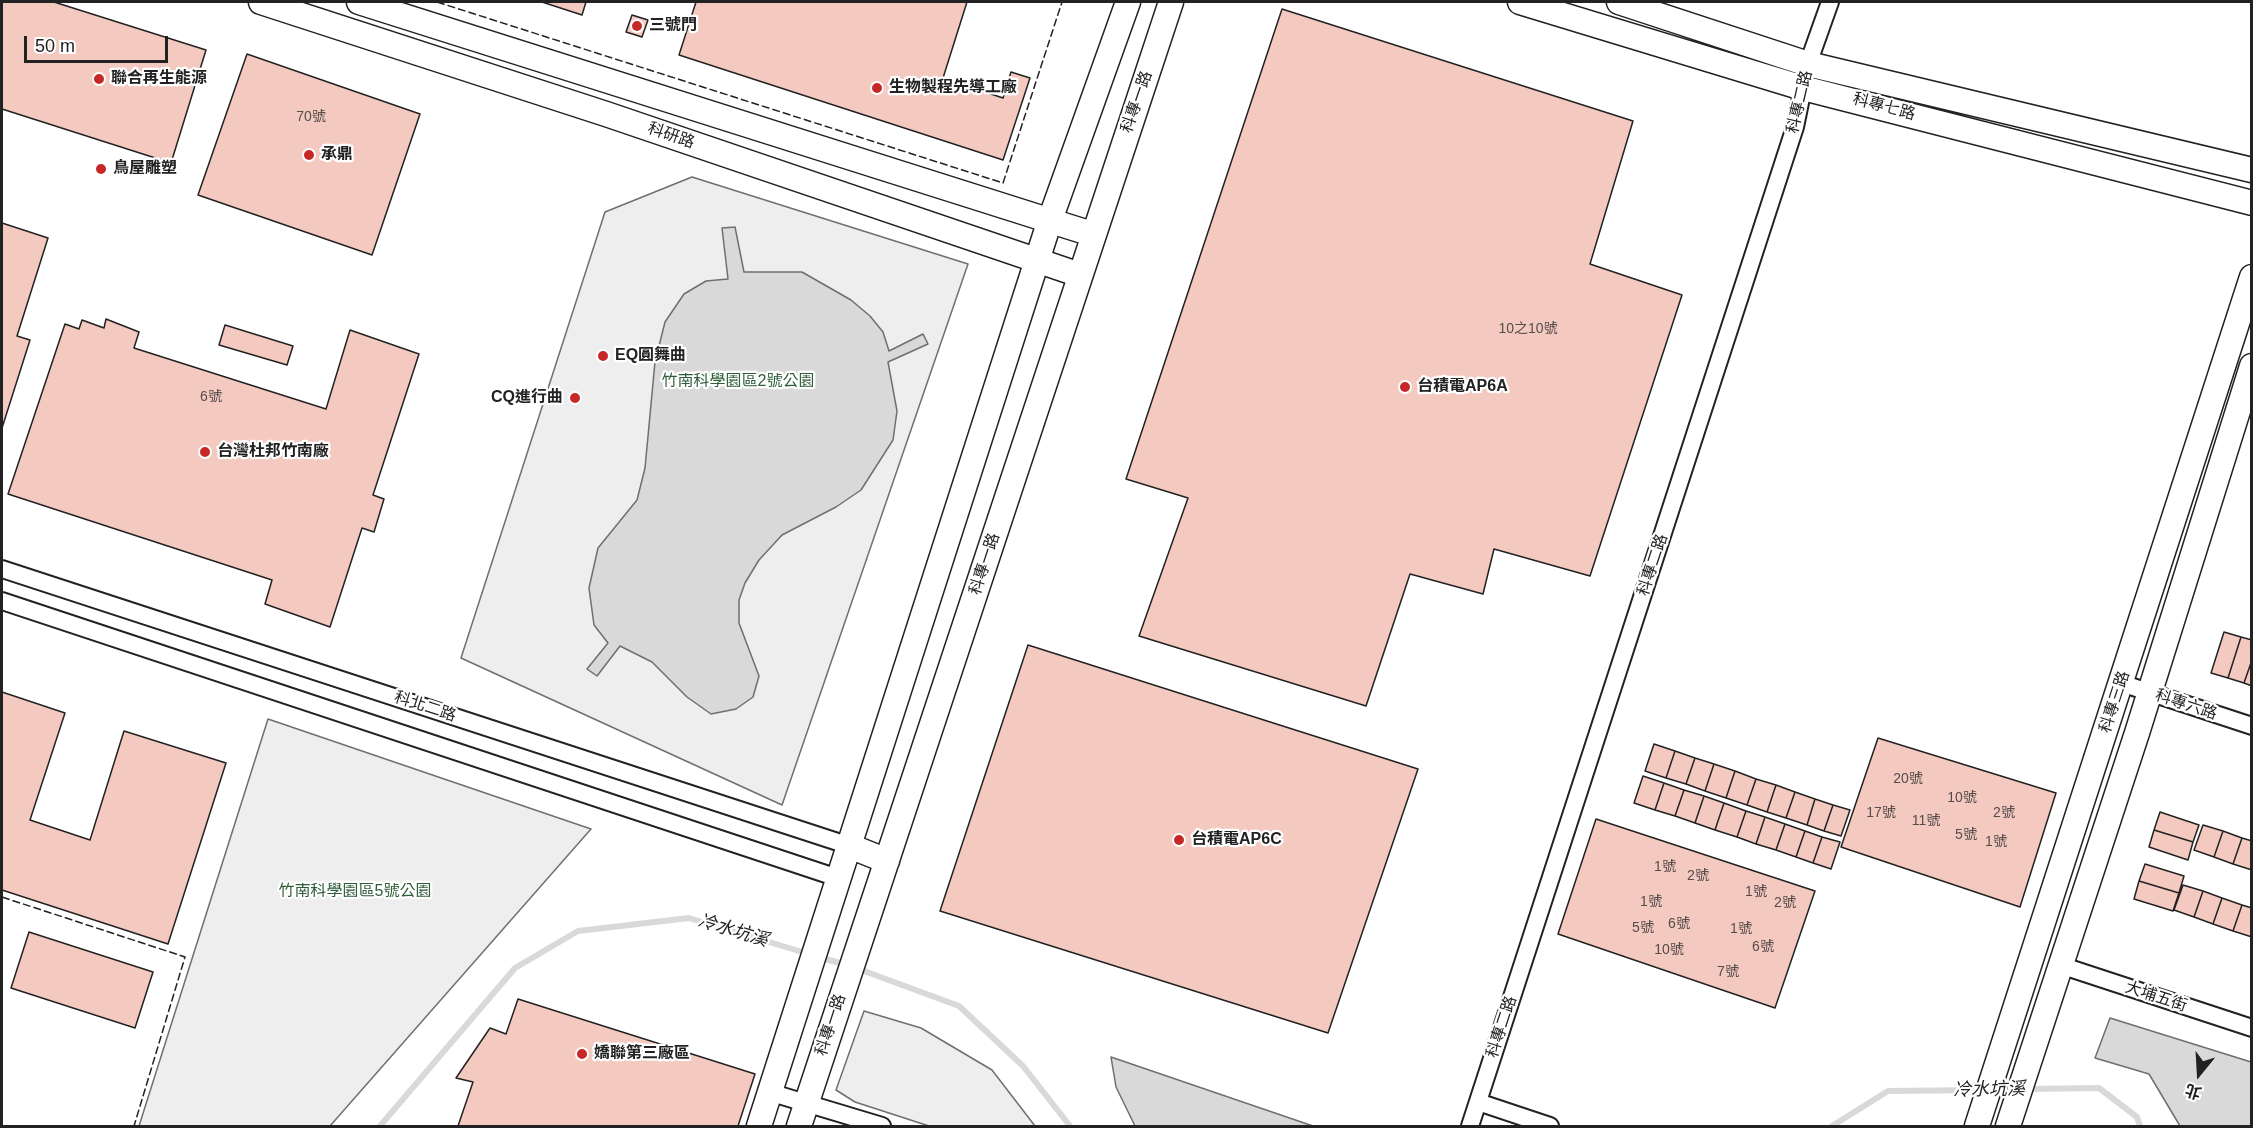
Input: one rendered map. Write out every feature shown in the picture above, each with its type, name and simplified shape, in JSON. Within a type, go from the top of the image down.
[{"type":"street","name":"科研路","points":[[261,2],[616,117],[1080,275]]},
{"type":"street","name":"科研路","points":[[359,2],[1092,234]]},
{"type":"street","points":[[759,1126],[1050,220],[1128,2]]},
{"type":"street","name":"科專一路","points":[[802,1115],[1092,234],[1171,2]]},
{"type":"street","name":"科專七路","points":[[1520,2],[1803,88],[2252,203]]},
{"type":"street","name":"科專七路","points":[[1619,2],[1808,64],[2252,171]]},
{"type":"street","name":"科專二路","points":[[1470,1126],[1795,127],[1808,64],[1830,2]]},
{"type":"street","name":"科專三路","points":[[1979,1122],[2252,278]]},
{"type":"street","name":"科專三路","points":[[2010,1121],[2252,366]]},
{"type":"street","name":"科北二路","points":[[2,569],[848,846]]},
{"type":"street","name":"科北二路","points":[[2,600],[838,878]]},
{"type":"street","name":"科專六路","points":[[2121,683],[2252,726]]},
{"type":"street","points":[[848,846],[887,861]]},
{"type":"street","points":[[838,878],[876,892]]},
{"type":"street","name":"大埔五街","points":[[2060,965],[2252,1028]]},
{"type":"street","points":[[770,1092],[802,1115],[882,1126]]},
{"type":"street","points":[[1478,1102],[1550,1126]]},
{"type":"green space","name":"竹南科學園區2號公園","points":[[692,177],[968,264],[782,805],[461,658],[605,212]]},
{"type":"green space","name":"竹南科學園區5號公園","points":[[268,719],[591,829],[330,1126],[139,1126]]},
{"type":"green space","points":[[864,1011],[921,1028],[992,1070],[1035,1126],[929,1126],[855,1102],[836,1090]]},
{"type":"shaded area","points":[[735,227],[744,272],[802,272],[851,300],[870,316],[883,332],[889,351],[923,334],[928,344],[888,362],[897,411],[893,440],[861,490],[836,507],[782,535],[759,560],[745,583],[739,600],[739,623],[759,676],[753,697],[736,709],[711,714],[687,697],[652,662],[620,646],[597,676],[587,669],[608,643],[594,625],[589,588],[598,548],[637,500],[645,468],[655,362],[665,322],[684,294],[706,281],[728,279],[722,228]]},
{"type":"shaded area","points":[[2110,1018],[2251,1062],[2251,1126],[2180,1126],[2149,1074],[2095,1058]]},
{"type":"shaded area","points":[[1111,1057],[1313,1126],[1135,1126],[1116,1087]]},
{"type":"building","name":"聯合再生能源","points":[[2,2],[54,2],[206,50],[171,163],[2,109]]},
{"type":"building","points":[[542,2],[586,2],[582,15]]},
{"type":"building","name":"生物製程先導工廠","points":[[696,2],[967,2],[943,78],[1003,98],[1011,72],[1030,78],[1003,160],[679,55]]},
{"type":"building","name":"台積電AP6A","points":[[1282,9],[1633,121],[1590,264],[1682,295],[1590,576],[1494,549],[1483,594],[1410,574],[1366,706],[1139,636],[1188,498],[1126,479]]},
{"type":"building","name":"三號門","points":[[632,15],[648,20],[642,37],[626,32]]},
{"type":"building","name":"承鼎","points":[[247,54],[420,114],[372,255],[198,195]]},
{"type":"building","points":[[2,223],[48,238],[17,336],[30,340],[2,428]]},
{"type":"building","name":"台灣杜邦竹南廠","points":[[106,319],[139,332],[134,348],[326,409],[350,330],[419,354],[373,495],[384,499],[374,532],[362,528],[330,627],[265,604],[272,580],[8,494],[65,324],[79,329],[82,320],[104,328]]},
{"type":"building","points":[[225,325],[293,346],[287,365],[219,345]]},
{"type":"building","points":[[2224,632],[2241,637],[2228,678],[2211,673]]},
{"type":"building","points":[[2241,637],[2252,640],[2252,660],[2244,683],[2228,678]]},
{"type":"building","name":"台積電AP6C","points":[[1028,645],[1418,769],[1328,1033],[940,911]]},
{"type":"building","points":[[2252,660],[2252,686],[2244,683]]},
{"type":"building","points":[[2,692],[65,713],[30,820],[90,840],[124,731],[226,763],[168,944],[2,890]]},
{"type":"building","points":[[1878,738],[2056,793],[2020,907],[1841,847]]},
{"type":"building","points":[[1654,744],[1675,751],[1666,778],[1645,771]]},
{"type":"building","points":[[1675,751],[1695,758],[1686,784],[1666,778]]},
{"type":"building","points":[[1695,758],[1714,764],[1705,791],[1686,784]]},
{"type":"building","points":[[1714,764],[1735,771],[1726,798],[1705,791]]},
{"type":"building","points":[[1735,771],[1756,779],[1747,805],[1726,798]]},
{"type":"building","points":[[1643,776],[1664,783],[1655,810],[1634,803]]},
{"type":"building","points":[[1756,779],[1776,785],[1767,812],[1747,805]]},
{"type":"building","points":[[1664,783],[1684,790],[1675,816],[1655,810]]},
{"type":"building","points":[[1776,785],[1795,792],[1786,818],[1767,812]]},
{"type":"building","points":[[1684,790],[1704,796],[1695,823],[1675,816]]},
{"type":"building","points":[[1795,792],[1815,799],[1807,825],[1786,818]]},
{"type":"building","points":[[1704,796],[1724,803],[1715,830],[1695,823]]},
{"type":"building","points":[[1815,799],[1833,805],[1824,831],[1807,825]]},
{"type":"building","points":[[1724,803],[1746,811],[1737,837],[1715,830]]},
{"type":"building","points":[[1833,805],[1850,810],[1841,836],[1824,831]]},
{"type":"building","points":[[1746,811],[1765,817],[1756,844],[1737,837]]},
{"type":"building","points":[[2160,812],[2199,825],[2193,842],[2154,830]]},
{"type":"building","points":[[1765,817],[1785,824],[1776,850],[1756,844]]},
{"type":"building","points":[[1596,819],[1815,891],[1775,1008],[1558,934]]},
{"type":"building","points":[[1785,824],[1805,831],[1796,857],[1776,850]]},
{"type":"building","points":[[2203,825],[2223,831],[2214,857],[2194,850]]},
{"type":"building","points":[[2154,830],[2193,842],[2188,860],[2149,847]]},
{"type":"building","points":[[1805,831],[1822,837],[1813,863],[1796,857]]},
{"type":"building","points":[[2223,831],[2242,838],[2233,864],[2214,857]]},
{"type":"building","points":[[1822,837],[1840,842],[1831,869],[1813,863]]},
{"type":"building","points":[[2242,838],[2252,841],[2252,870],[2233,864]]},
{"type":"building","points":[[2145,864],[2184,876],[2179,893],[2139,881]]},
{"type":"building","points":[[2139,881],[2179,893],[2173,911],[2134,899]]},
{"type":"building","points":[[2183,885],[2203,891],[2194,917],[2174,910]]},
{"type":"building","points":[[2203,891],[2222,898],[2213,924],[2194,917]]},
{"type":"building","points":[[2222,898],[2242,905],[2233,931],[2213,924]]},
{"type":"building","points":[[2242,905],[2252,908],[2252,937],[2233,931]]},
{"type":"building","points":[[29,932],[153,972],[135,1028],[11,988]]},
{"type":"building","name":"嬌聯第三廠區","points":[[518,999],[755,1074],[738,1126],[458,1126],[473,1082],[456,1078],[490,1028],[506,1034]]},
{"type":"waterway","name":"冷水坑溪","points":[[380,1126],[515,968],[578,931],[689,918],[809,954]]},
{"type":"waterway","name":"冷水坑溪","points":[[819,957],[846,965]]},
{"type":"waterway","name":"冷水坑溪","points":[[856,968],[959,1006],[1023,1066],[1070,1126]]},
{"type":"waterway","name":"冷水坑溪","points":[[2026,1089],[2099,1088],[2137,1117],[2140,1126]]},
{"type":"waterway","name":"冷水坑溪","points":[[1832,1126],[1888,1091],[1983,1090]]},
{"type":"fence","points":[[437,2],[1003,183],[1062,2]]},
{"type":"fence","points":[[2,897],[185,957],[134,1126]]},
{"type":"place","name":"三號門","points":[[637,26]]},
{"type":"place","name":"聯合再生能源","points":[[99,79]]},
{"type":"place","name":"生物製程先導工廠","points":[[877,88]]},
{"type":"place","name":"承鼎","points":[[309,155]]},
{"type":"place","name":"鳥屋雕塑","points":[[101,169]]},
{"type":"place","name":"EQ圓舞曲","points":[[603,356]]},
{"type":"place","name":"台積電AP6A","points":[[1405,387]]},
{"type":"place","name":"CQ進行曲","points":[[575,398]]},
{"type":"place","name":"台灣杜邦竹南廠","points":[[205,452]]},
{"type":"place","name":"台積電AP6C","points":[[1179,840]]},
{"type":"place","name":"嬌聯第三廠區","points":[[582,1054]]}]
